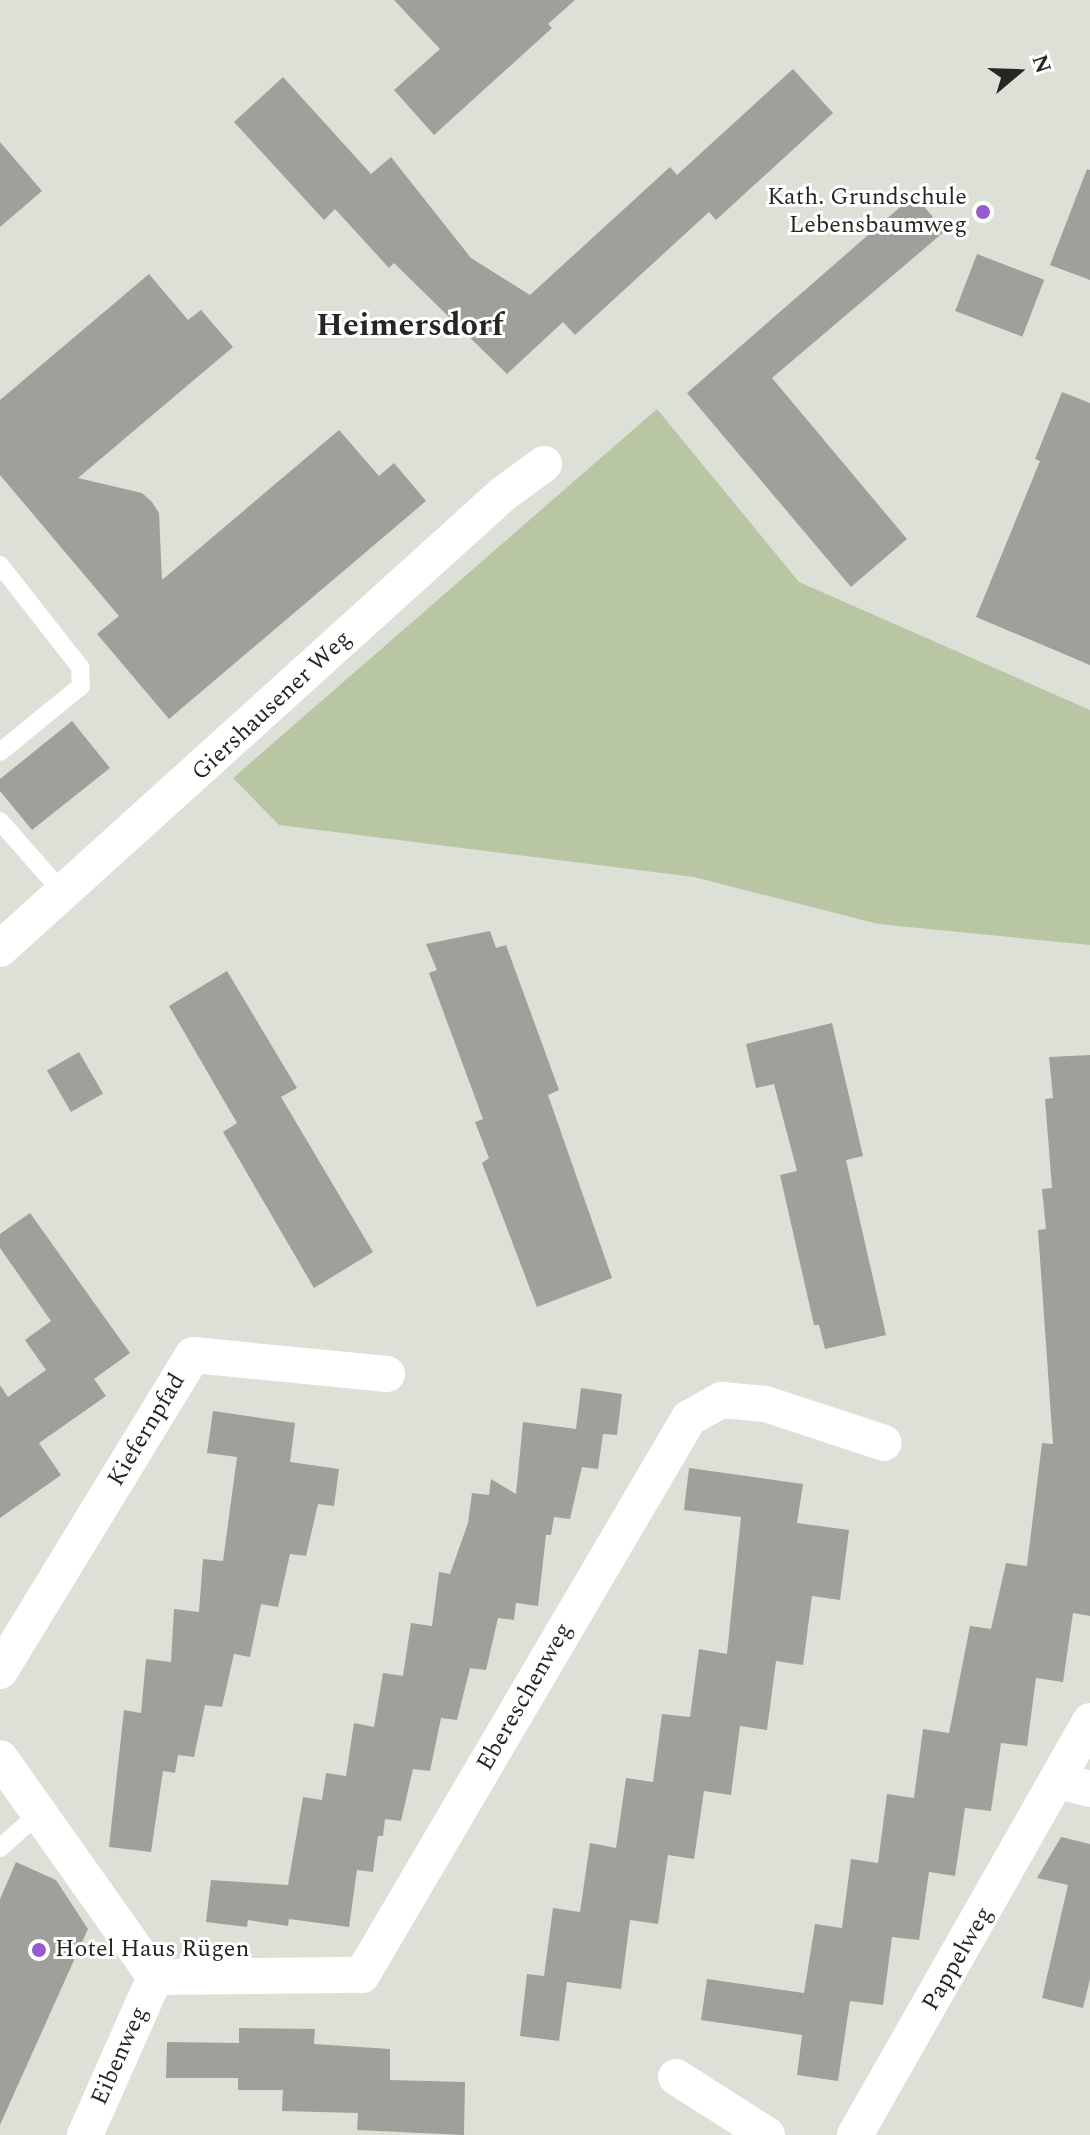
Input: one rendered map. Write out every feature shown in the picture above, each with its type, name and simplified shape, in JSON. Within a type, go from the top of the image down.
[{"type":"street","name":"Giershausener Weg","points":[[0,949],[503,494],[544,464]]},
{"type":"street","name":"Kiefernpfad","points":[[0,1671],[193,1355],[387,1374]]},
{"type":"street","name":"Ebereschenweg","points":[[155,1977],[362,1975],[689,1418],[722,1400],[766,1404],[884,1443]]},
{"type":"street","name":"Pappelweg","points":[[855,2135],[1074,1785],[1090,1721]]},
{"type":"street","points":[[0,1758],[155,1977]]},
{"type":"street","name":"Eibenweg","points":[[85,2135],[155,1977]]},
{"type":"street","points":[[676,2077],[767,2135]]},
{"type":"lane","points":[[0,565],[80,667],[81,686],[0,752]]},
{"type":"lane","points":[[0,821],[63,893]]},
{"type":"lane","points":[[0,1848],[38,1814]]},
{"type":"green space","points":[[657,409],[799,582],[1090,710],[1090,945],[878,924],[694,877],[279,825],[233,778]]},
{"type":"building","points":[[394,0],[575,0],[548,24],[552,28],[434,135],[394,90],[440,49]]},
{"type":"building","points":[[793,69],[833,113],[716,220],[709,212],[575,335],[563,322],[507,374],[394,263],[389,268],[335,209],[324,220],[234,122],[283,77],[371,174],[391,157],[471,258],[530,295],[670,167],[677,175]]},
{"type":"building","points":[[0,142],[42,191],[0,227]]},
{"type":"building","points":[[1087,169],[1090,170],[1090,280],[1050,265]]},
{"type":"building","points":[[914,195],[945,231],[772,378],[907,539],[851,587],[687,393]]},
{"type":"building","points":[[977,254],[1044,280],[1022,337],[955,311]]},
{"type":"building","points":[[149,274],[188,320],[201,310],[233,347],[78,478],[142,493],[152,502],[159,513],[162,580],[339,430],[379,476],[394,463],[426,501],[169,719],[97,634],[119,616],[0,475],[0,400]]},
{"type":"building","points":[[1062,392],[1090,403],[1090,665],[976,617],[1040,461],[1035,459]]},
{"type":"building","points":[[72,721],[110,768],[32,830],[0,791],[0,779]]},
{"type":"building","points":[[490,931],[496,948],[506,945],[559,1090],[548,1095],[612,1278],[537,1307],[482,1163],[489,1158],[475,1122],[483,1119],[429,973],[437,970],[426,944]]},
{"type":"building","points":[[227,971],[297,1088],[281,1097],[373,1252],[314,1288],[223,1132],[237,1123],[169,1006]]},
{"type":"building","points":[[832,1023],[863,1156],[846,1160],[886,1335],[825,1349],[819,1325],[814,1325],[780,1175],[797,1171],[774,1084],[756,1088],[746,1044]]},
{"type":"building","points":[[79,1052],[103,1094],[71,1112],[47,1070]]},
{"type":"building","points":[[1090,1055],[1090,1616],[1073,1613],[1063,1682],[1036,1678],[1027,1746],[1001,1743],[991,1811],[965,1808],[955,1876],[929,1872],[919,1940],[892,1937],[883,2005],[850,2001],[838,2081],[797,2075],[802,2035],[701,2020],[707,1979],[804,1993],[815,1924],[842,1928],[851,1859],[878,1863],[887,1794],[914,1798],[923,1729],[949,1733],[970,1626],[991,1629],[1006,1563],[1027,1566],[1042,1443],[1053,1444],[1038,1230],[1046,1229],[1042,1189],[1052,1188],[1045,1099],[1053,1098],[1049,1057]]},
{"type":"building","points":[[30,1213],[130,1353],[94,1379],[106,1396],[39,1443],[61,1475],[0,1518],[0,1385],[8,1397],[46,1370],[25,1340],[51,1321],[0,1248],[0,1234]]},
{"type":"building","points":[[581,1388],[622,1394],[617,1435],[603,1434],[598,1469],[582,1467],[570,1519],[554,1517],[551,1535],[546,1535],[538,1606],[516,1603],[514,1620],[498,1618],[486,1670],[470,1668],[457,1720],[441,1718],[430,1771],[413,1769],[401,1821],[385,1819],[383,1836],[378,1836],[373,1872],[357,1870],[349,1927],[289,1919],[288,1926],[248,1920],[247,1927],[206,1922],[211,1880],[288,1885],[303,1797],[322,1800],[326,1773],[346,1776],[354,1723],[374,1727],[383,1673],[403,1676],[411,1623],[432,1626],[439,1572],[450,1574],[468,1523],[472,1493],[489,1495],[491,1479],[516,1494],[523,1422],[576,1429]]},
{"type":"building","points":[[213,1411],[295,1423],[290,1462],[339,1469],[334,1506],[318,1504],[306,1556],[290,1554],[278,1607],[261,1604],[250,1657],[234,1654],[222,1707],[205,1705],[194,1757],[178,1755],[175,1773],[163,1771],[151,1852],[109,1847],[124,1710],[141,1713],[146,1659],[171,1662],[174,1609],[199,1612],[203,1559],[223,1561],[237,1457],[207,1453]]},
{"type":"building","points":[[689,1468],[803,1484],[797,1523],[849,1530],[840,1600],[812,1596],[803,1665],[776,1661],[767,1730],[740,1726],[731,1795],[704,1791],[694,1859],[668,1855],[658,1924],[630,1920],[621,1989],[567,1982],[559,2041],[520,2036],[527,1974],[544,1976],[553,1908],[580,1912],[590,1843],[616,1848],[626,1778],[653,1782],[662,1714],[690,1717],[699,1649],[727,1654],[741,1517],[684,1510]]},
{"type":"building","points":[[1061,1837],[1090,1844],[1090,1979],[1083,2008],[1042,1998],[1068,1885],[1037,1878]]},
{"type":"building","name":"Hotel Haus Rügen","points":[[16,1862],[56,1880],[88,1929],[0,2125],[0,1899]]},
{"type":"building","points":[[239,2028],[315,2029],[314,2044],[390,2049],[390,2080],[465,2082],[464,2135],[357,2130],[358,2113],[282,2111],[283,2090],[238,2090],[238,2078],[166,2078],[167,2042],[239,2043]]},
{"type":"place","name":"Kath. Grundschule Lebensbaumweg","points":[[983,212]]},
{"type":"place","name":"Hotel Haus Rügen","points":[[39,1950]]},
{"type":"district","name":"Heimersdorf","points":[[410,326]]}]
